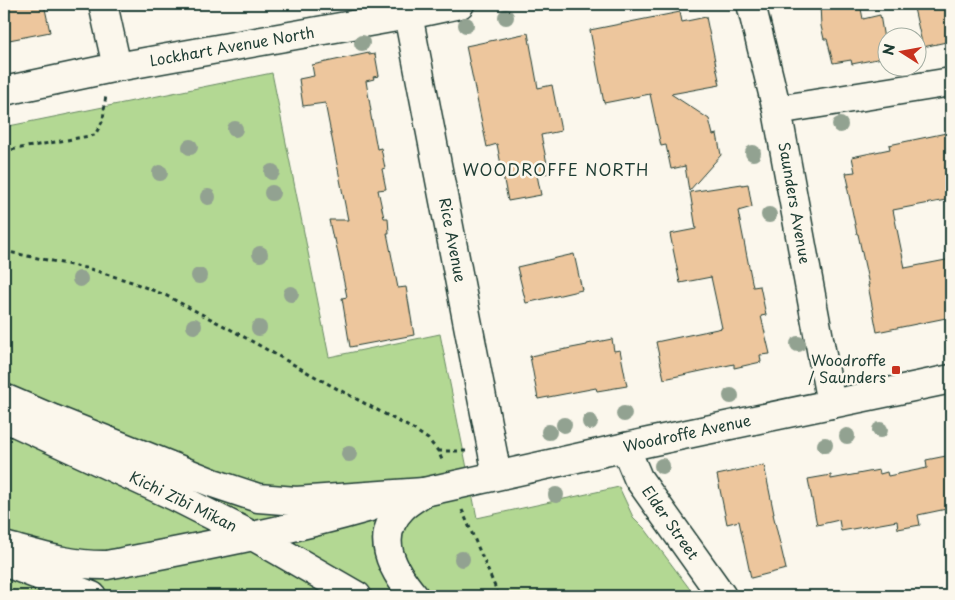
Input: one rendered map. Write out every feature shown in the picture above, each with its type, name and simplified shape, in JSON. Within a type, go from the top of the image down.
[{"type":"main road","points":[[103,4],[113,68]]},
{"type":"main road","name":"Lockhart Avenue North","points":[[4,91],[407,10],[460,4]]},
{"type":"main road","name":"Saunders Avenue","points":[[751,4],[777,110],[831,404]]},
{"type":"main road","name":"Rice Avenue","points":[[407,10],[497,476]]},
{"type":"main road","points":[[777,110],[951,82]]},
{"type":"main road","name":"Woodroffe Avenue","points":[[424,492],[625,447],[951,379]]},
{"type":"main road","points":[[4,398],[213,483],[258,498],[296,501],[424,492]]},
{"type":"main road","name":"Kichi Zībī Mīkan","points":[[4,418],[174,496],[254,536],[357,596]]},
{"type":"main road","name":"Elder Street","points":[[625,447],[638,478],[722,596]]},
{"type":"main road","points":[[4,546],[60,561],[107,565],[254,536],[332,518],[424,492]]},
{"type":"main road","points":[[414,596],[391,562],[388,550],[389,527],[402,508],[424,492]]},
{"type":"main road","points":[[4,562],[92,596]]},
{"type":"path","points":[[4,152],[95,136],[103,120],[113,68]]},
{"type":"path","points":[[4,251],[90,269],[132,282],[167,296],[406,425],[428,439],[438,451],[472,451]]},
{"type":"path","points":[[460,505],[499,596]]},
{"type":"path","points":[[4,593],[12,596]]},
{"type":"green space","points":[[272,73],[329,357],[440,334],[477,518],[619,487],[633,517],[645,529],[695,596],[4,596],[4,127]]},
{"type":"building","points":[[22,4],[44,4],[50,32],[4,41],[4,7]]},
{"type":"building","points":[[820,4],[860,4],[863,19],[880,15],[882,28],[878,28],[878,59],[852,64],[851,60],[833,63],[827,39],[824,39],[821,26]]},
{"type":"building","points":[[913,4],[951,4],[951,41],[928,46],[928,28],[919,28]]},
{"type":"building","points":[[680,12],[682,22],[706,17],[720,85],[671,94],[709,119],[713,135],[717,134],[721,155],[689,191],[685,166],[671,169],[666,145],[661,146],[650,94],[604,103],[590,30]]},
{"type":"building","points":[[528,33],[538,88],[552,85],[561,131],[541,135],[549,173],[537,175],[541,195],[508,201],[497,144],[487,147],[466,46]]},
{"type":"building","points":[[369,53],[369,55],[375,54],[379,76],[366,81],[377,149],[381,148],[385,168],[382,169],[386,189],[378,190],[384,218],[388,218],[389,233],[387,233],[398,288],[406,287],[414,335],[350,347],[342,298],[347,297],[335,239],[333,239],[329,220],[348,220],[325,103],[303,106],[299,79],[314,76],[312,65]]},
{"type":"building","points":[[951,132],[951,199],[893,210],[905,268],[951,259],[951,317],[877,332],[869,285],[847,186],[849,186],[846,173],[855,172],[852,157],[890,149],[889,145]]},
{"type":"building","points":[[748,184],[752,207],[738,211],[753,287],[760,286],[766,315],[761,316],[770,354],[760,355],[761,362],[734,368],[734,364],[664,379],[656,342],[722,328],[711,277],[680,283],[670,234],[696,229],[690,192]]},
{"type":"building","points":[[574,254],[582,290],[526,303],[517,267]]},
{"type":"building","points":[[612,339],[614,351],[620,350],[627,386],[597,391],[596,388],[538,399],[530,356]]},
{"type":"building","points":[[951,455],[951,508],[918,515],[920,525],[898,529],[897,521],[841,531],[839,520],[817,525],[808,479],[831,475],[831,479],[879,470],[880,474],[887,472],[888,476],[927,468],[926,460]]},
{"type":"building","points":[[764,465],[786,569],[751,578],[739,521],[727,524],[717,475]]},
{"type":"place","name":"Woodroffe / Saunders","points":[[896,370]]},
{"type":"district","name":"WOODROFFE NORTH","points":[[556,170]]}]
